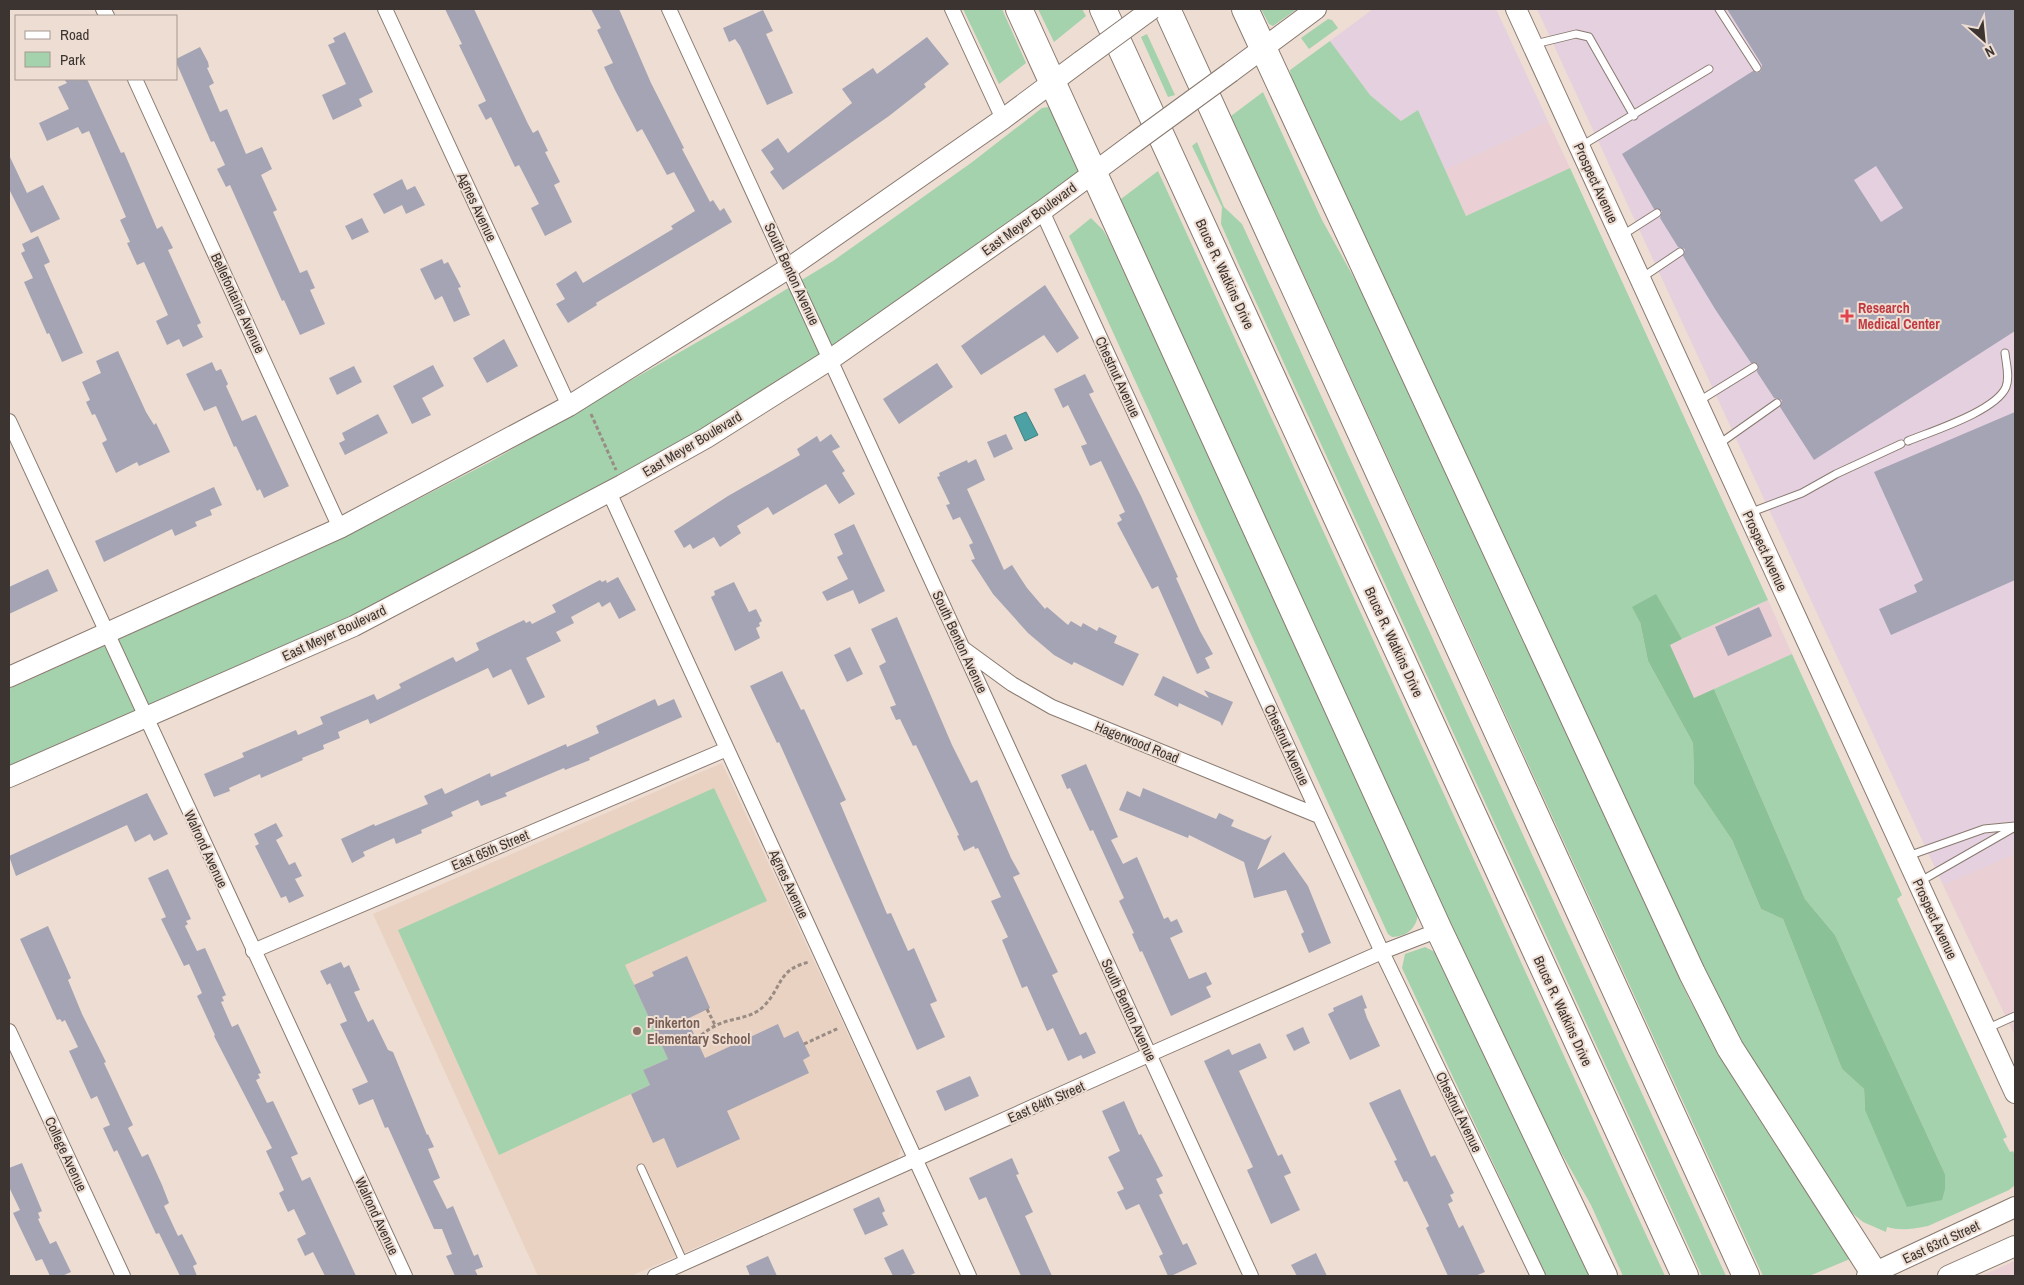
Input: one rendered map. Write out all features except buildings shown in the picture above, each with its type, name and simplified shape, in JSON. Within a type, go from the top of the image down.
[{"type":"highway","points":[[1019,9],[1095,171],[1439,930],[1604,1276]]},
{"type":"highway","name":"Bruce R. Watkins Drive","points":[[1103,9],[1685,1276]]},
{"type":"highway","points":[[1167,9],[1746,1276]]},
{"type":"highway","points":[[1245,9],[1692,973],[1730,1048],[1872,1275]]},
{"type":"main road","points":[[9,677],[340,528],[569,406],[789,268],[1003,119],[1152,9]]},
{"type":"main road","name":"East Meyer Boulevard","points":[[9,777],[354,626],[609,492],[706,438],[830,359],[1042,211],[1263,50],[1316,9]]},
{"type":"main road","name":"Prospect Avenue","points":[[1516,9],[2015,1093]]},
{"type":"main road","name":"East 63rd Street","points":[[1872,1275],[2015,1207]]},
{"type":"main road","points":[[1948,1276],[1978,1267],[2015,1246]]},
{"type":"street","name":"Agnes Avenue","points":[[385,9],[569,406]]},
{"type":"street","name":"South Benton Avenue","points":[[669,9],[1251,1276]]},
{"type":"street","points":[[952,9],[1003,119]]},
{"type":"street","name":"Bellefontaine Avenue","points":[[135,80],[340,528]]},
{"type":"street","name":"Chestnut Avenue","points":[[1042,211],[1382,952],[1538,1276]]},
{"type":"street","name":"Walrond Avenue","points":[[9,421],[405,1276]]},
{"type":"street","name":"Agnes Avenue","points":[[609,492],[969,1276]]},
{"type":"street","name":"Hagerwood Road","points":[[964,649],[1012,684],[1052,707],[1319,816]]},
{"type":"street","name":"East 65th Street","points":[[253,951],[727,749]]},
{"type":"street","name":"East 64th Street","points":[[655,1276],[687,1270],[916,1161],[1150,1054],[1382,952],[1439,930]]},
{"type":"street","name":"College Avenue","points":[[9,1031],[123,1276]]},
{"type":"lane","points":[[1719,9],[1757,68]]},
{"type":"lane","points":[[1532,45],[1576,34],[1589,37],[1634,116]]},
{"type":"lane","points":[[1580,147],[1709,70]]},
{"type":"lane","points":[[1621,236],[1657,213]]},
{"type":"lane","points":[[1640,279],[1680,252]]},
{"type":"lane","points":[[1748,514],[1802,493],[1836,474],[1984,408],[2000,397],[2006,386],[2007,371],[2004,353]]},
{"type":"lane","points":[[1697,402],[1754,367]]},
{"type":"lane","points":[[1717,445],[1777,403]]},
{"type":"lane","points":[[1906,857],[1984,828],[2015,826]]},
{"type":"lane","points":[[1918,882],[2015,826]]},
{"type":"lane","points":[[1986,1029],[2015,1016]]},
{"type":"lane","points":[[641,1168],[687,1270]]},
{"type":"path","points":[[590,411],[618,474]]},
{"type":"path","points":[[696,1039],[715,1025],[748,1016],[764,1006],[782,976],[791,969],[809,962]]},
{"type":"path","points":[[707,1009],[715,1025]]},
{"type":"path","points":[[804,1044],[840,1028]]},
{"type":"shaded area","points":[[1373,9],[1496,9],[1548,121],[1445,170],[1418,110],[1401,121],[1370,95],[1330,41]]},
{"type":"shaded area","name":"Research Medical Center","points":[[1537,9],[2015,9],[2015,854],[1943,885]]},
{"type":"shaded area","points":[[1548,121],[1570,168],[1466,216],[1445,170]]},
{"type":"shaded area","points":[[1768,600],[1792,654],[1694,698],[1670,645]]},
{"type":"shaded area","name":"Pinkerton Elementary School","points":[[722,763],[901,1148],[898,1159],[631,1276],[538,1276],[373,914]]},
{"type":"shaded area","points":[[2015,854],[2015,1036],[1943,885]]},
{"type":"shaded area","points":[[2015,1261],[2015,1276],[1981,1276]]},
{"type":"green space","points":[[963,9],[1002,9],[1026,63],[999,84]]},
{"type":"green space","points":[[1038,9],[1082,9],[1086,16],[1054,42]]},
{"type":"green space","points":[[1261,9],[1297,9],[1273,26],[1269,24]]},
{"type":"green space","points":[[1328,19],[1332,20],[1338,28],[1309,49],[1301,38]]},
{"type":"green space","points":[[1147,34],[1175,95],[1168,97],[1141,37]]},
{"type":"green space","points":[[1330,41],[1370,95],[1401,121],[1418,110],[1466,216],[1570,168],[1768,600],[1682,639],[1656,595],[1640,622],[1648,661],[1693,743],[1694,784],[1732,840],[1761,909],[1783,919],[1842,1069],[1864,1089],[1865,1110],[1945,1189],[1945,1174],[1835,935],[1805,899],[1714,689],[1792,654],[1902,895],[1897,899],[2007,1137],[2003,1139],[2010,1152],[2013,1151],[2015,1156],[2015,1185],[2009,1190],[1928,1226],[1907,1229],[1887,1227],[1886,1232],[1863,1222],[1846,1208],[1738,1040],[1560,664],[1291,78],[1290,70]]},
{"type":"green space","points":[[1263,92],[1322,220],[1375,316],[1689,999],[1742,1092],[1850,1259],[1809,1276],[1763,1276],[1231,116]]},
{"type":"green space","points":[[1049,107],[1053,110],[1083,171],[943,272],[752,400],[590,493],[350,616],[9,770],[9,689],[339,540],[490,462],[739,318],[833,261],[971,163],[1042,108]]},
{"type":"green space","points":[[1197,142],[1224,207],[1242,224],[1726,1276],[1702,1276],[1239,265],[1221,224],[1222,207],[1192,146]]},
{"type":"green space","points":[[1158,171],[1665,1276],[1623,1276],[1591,1205],[1537,1110],[1117,202]]},
{"type":"green space","points":[[1091,218],[1103,230],[1109,240],[1417,905],[1416,923],[1404,934],[1392,937],[1388,934],[1069,236]]},
{"type":"green space","points":[[1656,594],[1682,639],[1670,645],[1694,698],[1714,689],[1805,899],[1835,935],[1945,1174],[1945,1189],[1942,1200],[1907,1207],[1865,1110],[1864,1089],[1842,1069],[1783,919],[1761,909],[1732,840],[1694,784],[1693,743],[1648,661],[1640,622],[1632,607]]},
{"type":"green space","points":[[714,788],[767,901],[625,965],[668,1059],[643,1070],[650,1085],[499,1155],[398,930]]},
{"type":"green space","points":[[1425,947],[1437,953],[1589,1276],[1546,1276],[1402,968],[1405,954]]},
{"type":"water","points":[[1026,412],[1038,435],[1025,441],[1014,417]]},
{"type":"place","name":"Research Medical Center","points":[[1847,316]]},
{"type":"place","name":"Pinkerton Elementary School","points":[[637,1031]]}]
